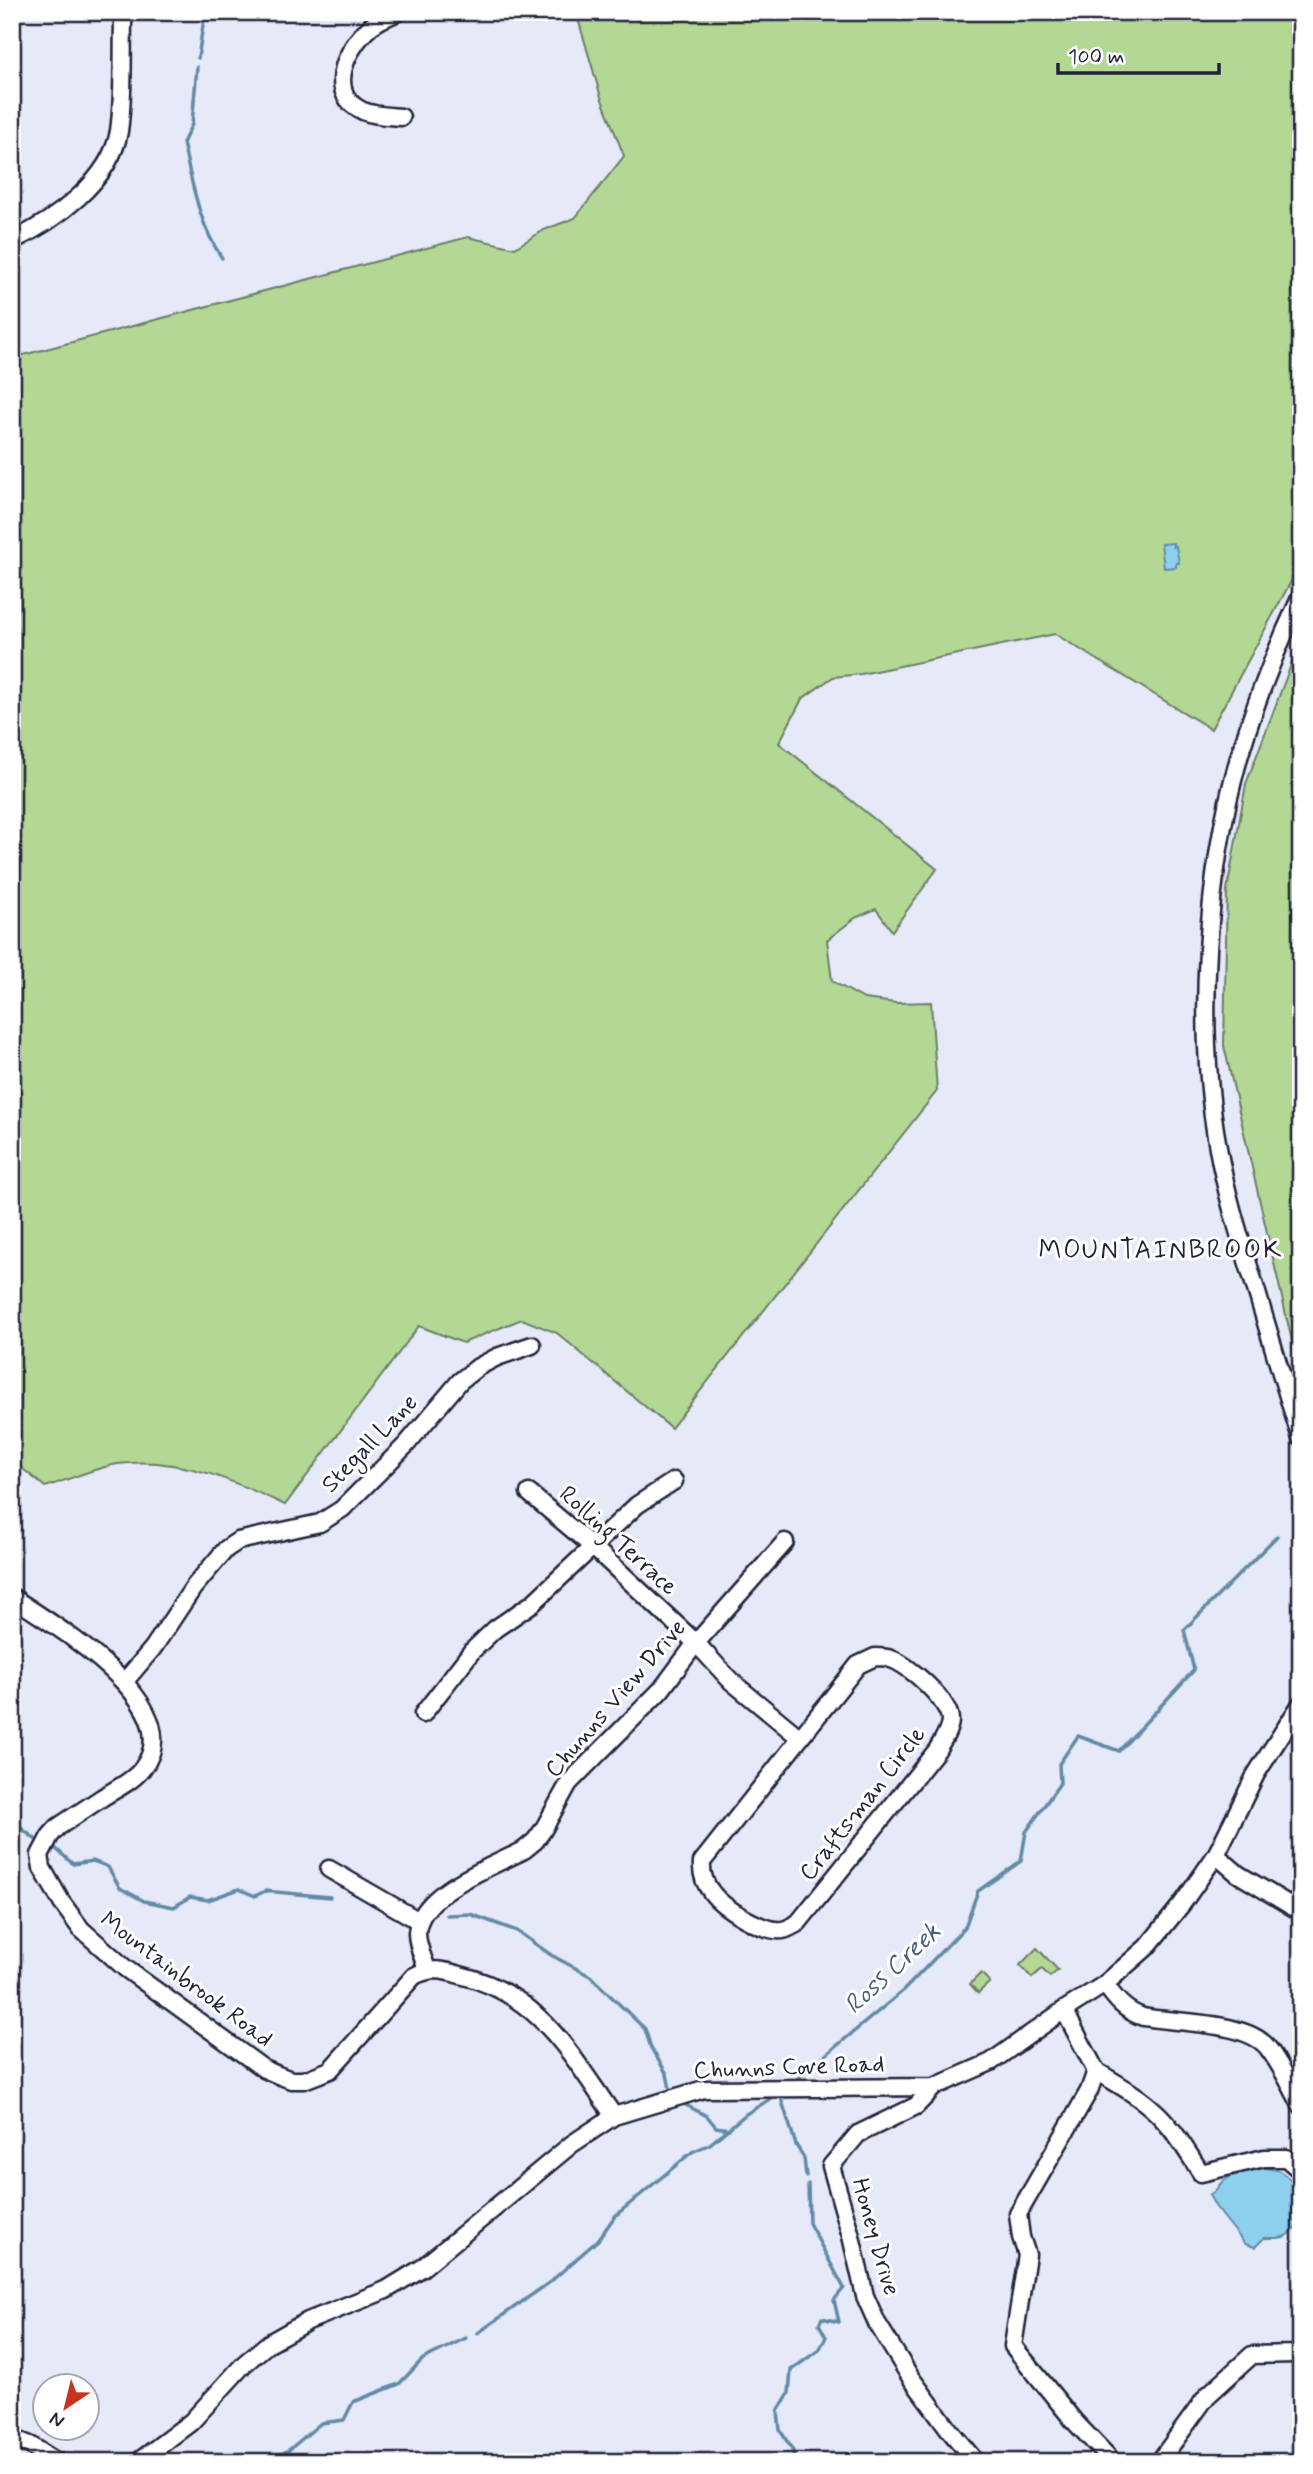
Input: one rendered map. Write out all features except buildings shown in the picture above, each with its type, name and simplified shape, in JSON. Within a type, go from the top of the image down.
[{"type":"street","points":[[12,241],[38,229],[66,208],[93,182],[107,161],[118,132],[123,22],[126,12]]},
{"type":"street","points":[[398,12],[383,18],[364,32],[345,61],[341,76],[343,89],[350,103],[362,110],[401,117]]},
{"type":"street","points":[[1301,596],[1255,707],[1240,756],[1227,807],[1208,953],[1208,1072],[1217,1146],[1230,1205],[1301,1438]]},
{"type":"street","name":"Stegall Lane","points":[[125,1681],[153,1648],[193,1588],[226,1549],[239,1541],[320,1523],[342,1509],[405,1445],[460,1381],[497,1357],[532,1345]]},
{"type":"street","points":[[423,1714],[495,1629],[533,1603],[637,1506],[674,1481]]},
{"type":"street","name":"Rolling Terrace","points":[[529,1493],[592,1546],[696,1643],[731,1681],[800,1738]]},
{"type":"street","name":"Chunns View Drive","points":[[419,1921],[424,1909],[439,1895],[536,1841],[569,1783],[661,1690],[696,1643],[785,1542]]},
{"type":"street","name":"Mountainbrook Road","points":[[12,1597],[87,1648],[125,1681],[140,1703],[150,1726],[153,1742],[151,1754],[143,1769],[58,1827],[40,1855],[42,1868],[62,1903],[93,1941],[125,1968],[264,2068],[291,2080],[304,2080],[330,2070],[414,1976],[427,1969]]},
{"type":"street","name":"Craftsman Circle","points":[[875,1657],[892,1659],[928,1685],[945,1704],[950,1719],[937,1749],[798,1923],[783,1930],[761,1927],[713,1894],[701,1874],[702,1862],[800,1738],[858,1665],[875,1657]]},
{"type":"street","name":"Chunns Cove Road","points":[[138,2462],[191,2422],[244,2364],[269,2343],[308,2321],[386,2290],[422,2269],[572,2144],[614,2116],[704,2089],[934,2087],[991,2062],[1063,2010],[1105,1984],[1147,1947],[1182,1904],[1216,1855],[1256,1774],[1301,1704]]},
{"type":"street","points":[[1216,1855],[1238,1874],[1300,1910]]},
{"type":"street","points":[[330,1870],[419,1921],[418,1941],[427,1969],[444,1970],[492,1984],[523,2003],[548,2025],[614,2116]]},
{"type":"street","points":[[1105,1984],[1116,2001],[1134,2014],[1214,2025],[1256,2037],[1267,2046],[1301,2105]]},
{"type":"street","points":[[1063,2010],[1096,2071],[1129,2090],[1158,2114],[1179,2139],[1200,2173],[1264,2158],[1286,2158],[1301,2171]]},
{"type":"street","points":[[1096,2071],[1089,2091],[1018,2214],[1027,2255],[1013,2346],[1074,2421],[1113,2462]]},
{"type":"street","name":"Honey Drive","points":[[934,2087],[916,2106],[858,2134],[831,2166],[851,2236],[864,2296],[877,2323],[911,2378],[976,2462]]},
{"type":"street","points":[[1159,2462],[1207,2396],[1252,2355],[1296,2354],[1301,2350]]},
{"type":"street","points":[[12,2438],[30,2445],[57,2462]]},
{"type":"green space","points":[[576,12],[1301,12],[1301,563],[1211,729],[1055,634],[861,674],[833,677],[802,699],[779,743],[937,869],[892,931],[876,909],[855,918],[827,940],[832,981],[864,999],[896,1003],[931,1002],[937,1091],[671,1428],[557,1333],[522,1319],[463,1343],[419,1326],[285,1505],[204,1472],[140,1462],[90,1471],[45,1487],[12,1460],[12,358],[468,237],[515,248],[544,230],[575,218],[624,156],[601,97]]},
{"type":"green space","points":[[1301,638],[1301,822],[1293,1044],[1301,1076],[1301,1363],[1295,1354],[1224,1046],[1227,890],[1246,784]]},
{"type":"green space","points":[[1037,1948],[1058,1970],[1050,1977],[1042,1969],[1032,1978],[1020,1965]]},
{"type":"green space","points":[[981,1973],[990,1982],[978,1993],[970,1984]]},
{"type":"water","points":[[1173,543],[1179,563],[1176,563],[1176,567],[1164,568],[1161,544]]},
{"type":"water","points":[[1265,2168],[1278,2170],[1288,2178],[1298,2195],[1301,2214],[1299,2223],[1286,2236],[1264,2238],[1255,2247],[1245,2244],[1209,2195],[1230,2177]]},
{"type":"waterway","points":[[198,58],[205,12]]},
{"type":"waterway","points":[[197,67],[192,124],[183,143],[207,232],[222,258]]},
{"type":"waterway","name":"Ross Creek","points":[[792,2083],[904,1990],[965,1927],[978,1891],[1021,1861],[1026,1832],[1060,1783],[1059,1764],[1078,1736],[1119,1751],[1194,1670],[1184,1630],[1277,1536]]},
{"type":"waterway","points":[[12,1821],[35,1839]]},
{"type":"waterway","points":[[54,1847],[73,1864],[93,1861],[108,1867],[120,1888],[144,1901],[174,1907],[190,1897],[208,1900],[239,1889],[255,1896],[265,1891],[330,1897]]},
{"type":"waterway","points":[[447,1915],[470,1914],[517,1931],[551,1955],[590,1976],[645,2029],[651,2048],[667,2074],[670,2089]]},
{"type":"waterway","name":"Ross Creek","points":[[478,2333],[550,2282],[598,2240],[615,2216],[692,2152],[710,2144],[746,2114],[778,2094]]},
{"type":"waterway","points":[[780,2095],[796,2145],[804,2158],[806,2176]]},
{"type":"waterway","points":[[682,2103],[707,2116],[716,2127],[729,2129]]},
{"type":"waterway","points":[[795,2462],[793,2451],[780,2430],[778,2411],[789,2393],[791,2370],[819,2350],[826,2337],[819,2324],[822,2318],[839,2322],[834,2300],[844,2288],[809,2223],[808,2184]]},
{"type":"waterway","name":"Ross Creek","points":[[269,2462],[290,2449],[321,2423],[344,2420],[353,2402],[399,2384],[423,2359],[466,2338]]},
{"type":"district","name":"MOUNTAINBROOK","points":[[1161,1251]]}]
